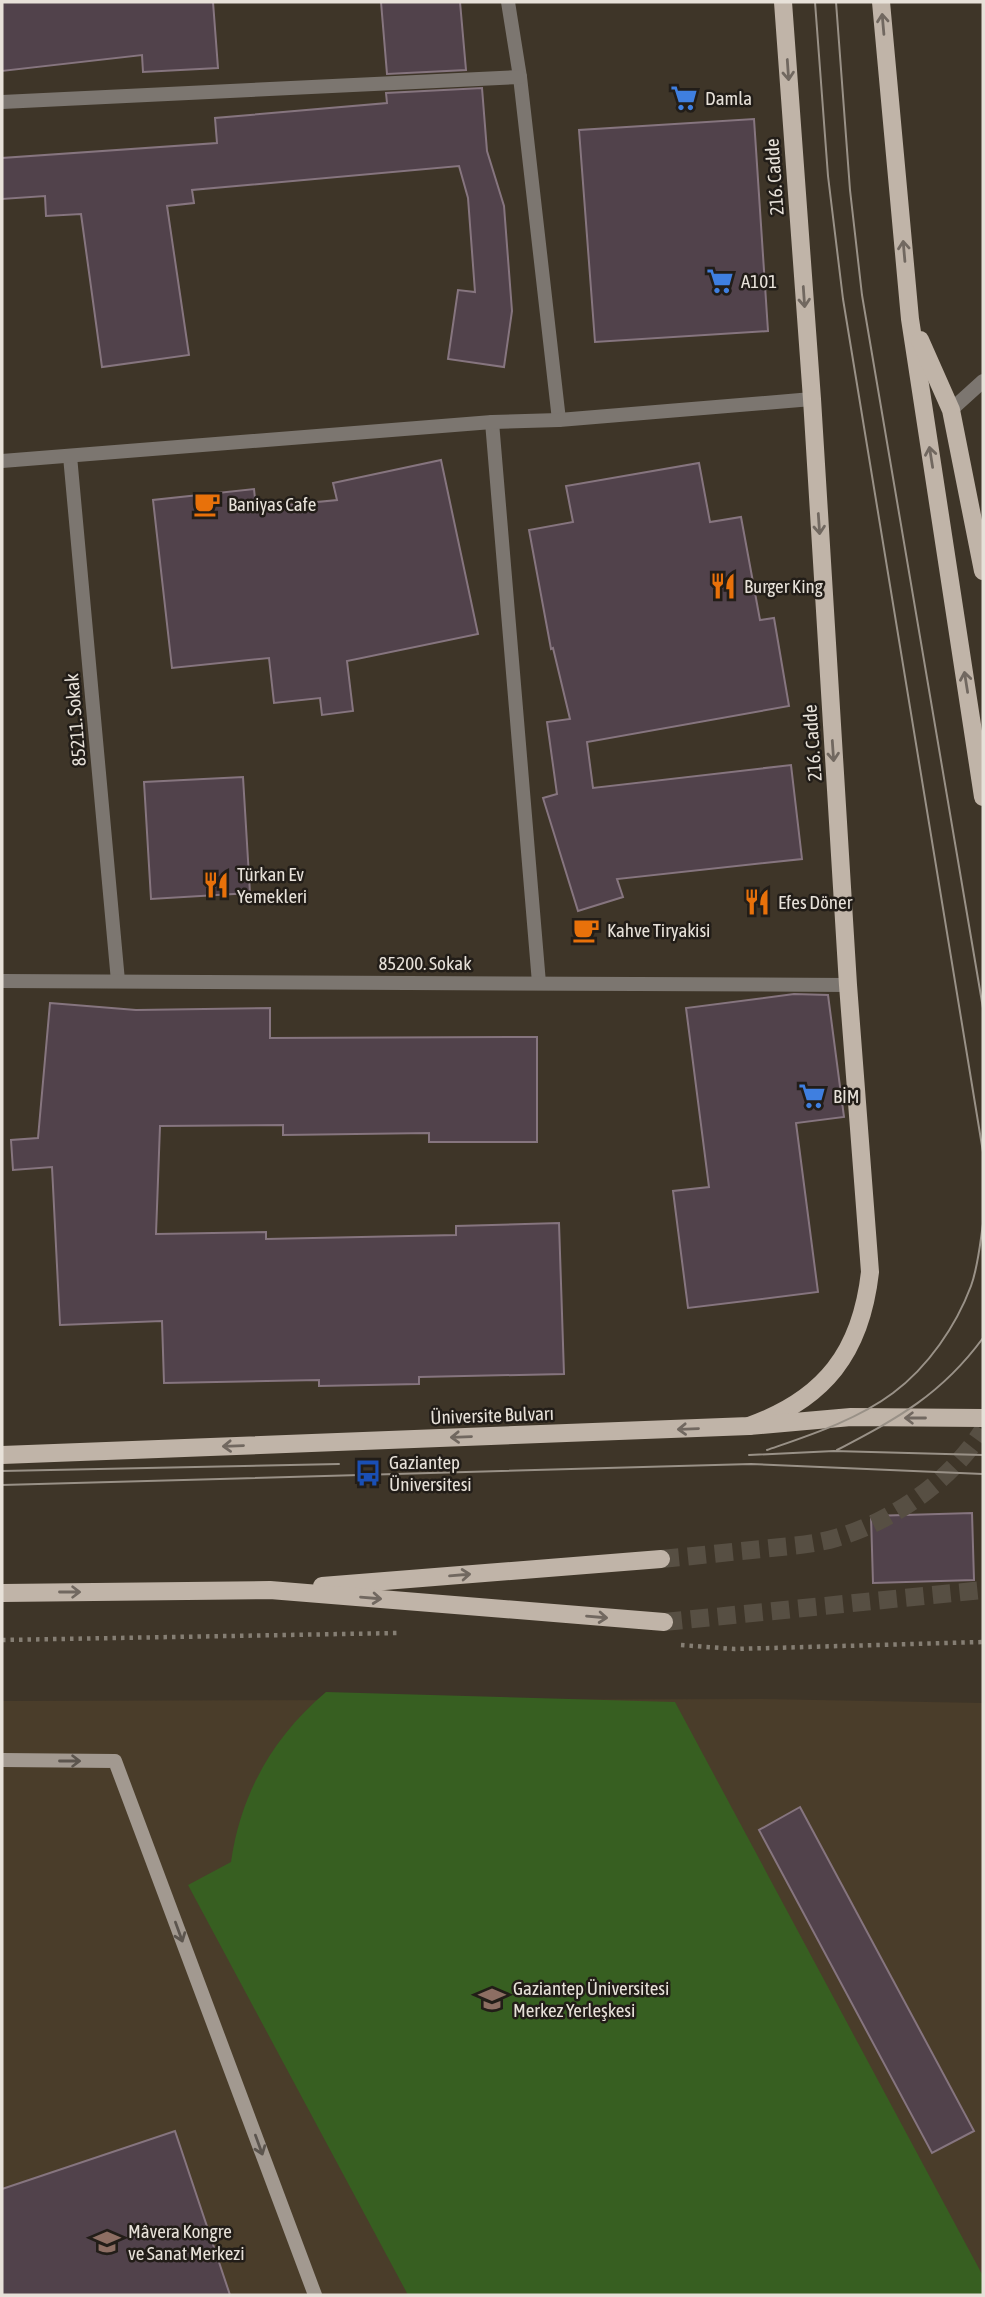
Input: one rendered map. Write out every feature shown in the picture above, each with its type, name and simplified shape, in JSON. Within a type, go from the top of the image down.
[{"type":"main road","name":"216. Cadde","points":[[749,1426],[792,1408],[819,1386],[842,1359],[863,1317],[870,1272],[848,985],[812,399],[783,2]]},
{"type":"main road","points":[[881,2],[910,319],[983,797]]},
{"type":"main road","points":[[910,319],[951,410],[983,571]]},
{"type":"main road","name":"Üniversite Bulvarı","points":[[2,1455],[749,1426],[851,1417],[983,1418]]},
{"type":"main road","points":[[2,1592],[270,1590],[662,1559]]},
{"type":"main road","points":[[270,1590],[664,1622]]},
{"type":"street","points":[[508,2],[520,77],[559,420]]},
{"type":"street","points":[[2,102],[520,77]]},
{"type":"street","points":[[951,410],[983,381]]},
{"type":"street","points":[[2,461],[812,399]]},
{"type":"street","points":[[492,422],[539,983]]},
{"type":"street","name":"85211. Sokak","points":[[70,456],[118,981]]},
{"type":"street","name":"85200. Sokak","points":[[2,981],[848,985]]},
{"type":"street","points":[[2,1760],[115,1761],[315,2295]]},
{"type":"shaded area","name":"Gaziantep Üniversitesi Merkez Yerleşkesi","points":[[761,1699],[983,1703],[983,2295],[2,2295],[2,1701]]},
{"type":"green space","points":[[326,1692],[675,1702],[983,2276],[983,2295],[408,2295],[188,1885],[231,1862],[243,1813],[262,1768],[290,1728]]},
{"type":"building","points":[[2,2],[213,2],[218,68],[143,72],[142,55],[2,71]]},
{"type":"building","points":[[381,2],[460,2],[466,70],[387,74]]},
{"type":"building","points":[[482,88],[487,151],[504,206],[512,311],[504,367],[448,359],[458,290],[475,292],[468,198],[459,166],[192,190],[194,203],[167,206],[189,355],[102,367],[81,214],[46,216],[45,196],[2,199],[2,158],[217,143],[215,118],[387,103],[386,93]]},
{"type":"building","points":[[754,119],[768,331],[595,342],[579,130]]},
{"type":"building","points":[[441,460],[478,634],[347,661],[353,711],[322,715],[320,698],[274,703],[269,658],[172,668],[153,500],[254,489],[256,508],[337,500],[333,483]]},
{"type":"building","points":[[699,463],[710,522],[741,517],[760,620],[774,618],[789,706],[587,742],[593,788],[791,765],[802,859],[617,879],[623,897],[578,911],[543,798],[557,794],[547,722],[570,719],[553,648],[551,649],[529,530],[573,522],[566,486]]},
{"type":"building","points":[[243,777],[250,893],[151,899],[144,782]]},
{"type":"building","points":[[794,994],[828,995],[844,1117],[796,1123],[818,1292],[688,1308],[673,1191],[709,1187],[686,1008]]},
{"type":"building","points":[[50,1003],[136,1010],[270,1008],[270,1038],[537,1037],[537,1142],[429,1142],[429,1133],[283,1135],[283,1125],[160,1126],[156,1234],[266,1232],[266,1239],[456,1235],[456,1226],[559,1223],[564,1374],[419,1377],[419,1384],[319,1386],[319,1380],[164,1383],[162,1321],[60,1325],[52,1167],[13,1170],[11,1140],[38,1138]]},
{"type":"building","points":[[972,1513],[974,1580],[873,1583],[871,1516]]},
{"type":"building","points":[[800,1807],[974,2131],[932,2153],[759,1830]]},
{"type":"building","name":"Mâvera Kongre ve Sanat Merkezi","points":[[175,2131],[230,2295],[2,2295],[2,2189]]},
{"type":"tunnel","points":[[661,1559],[809,1544],[858,1530],[919,1497],[954,1466],[983,1430]]},
{"type":"tunnel","points":[[664,1622],[983,1590]]},
{"type":"tram line","points":[[815,2],[828,176],[843,299],[983,1152]]},
{"type":"tram line","points":[[836,2],[850,190],[862,295],[983,1008]]},
{"type":"tram line","points":[[767,1450],[833,1426],[864,1411],[893,1393],[918,1371],[940,1345],[965,1301],[975,1271],[983,1224]]},
{"type":"tram line","points":[[837,1450],[899,1416],[934,1390],[983,1338]]},
{"type":"tram line","points":[[749,1455],[834,1451],[983,1455]]},
{"type":"tram line","points":[[2,1471],[339,1464]]},
{"type":"tram line","points":[[2,1485],[751,1464],[983,1474]]},
{"type":"place","name":"Damla","points":[[684,98]]},
{"type":"place","name":"A101","points":[[720,281]]},
{"type":"place","name":"Baniyas Cafe","points":[[207,504]]},
{"type":"place","name":"Burger King","points":[[723,586]]},
{"type":"place","name":"Türkan Ev Yemekleri","points":[[216,885]]},
{"type":"place","name":"Efes Döner","points":[[757,902]]},
{"type":"place","name":"Kahve Tiryakisi","points":[[586,930]]},
{"type":"place","name":"BİM","points":[[812,1096]]},
{"type":"place","name":"Gaziantep Üniversitesi","points":[[368,1473]]},
{"type":"place","name":"Gaziantep Üniversitesi Merkez Yerleşkesi","points":[[492,1999]]},
{"type":"place","name":"Mâvera Kongre ve Sanat Merkezi","points":[[107,2242]]}]
